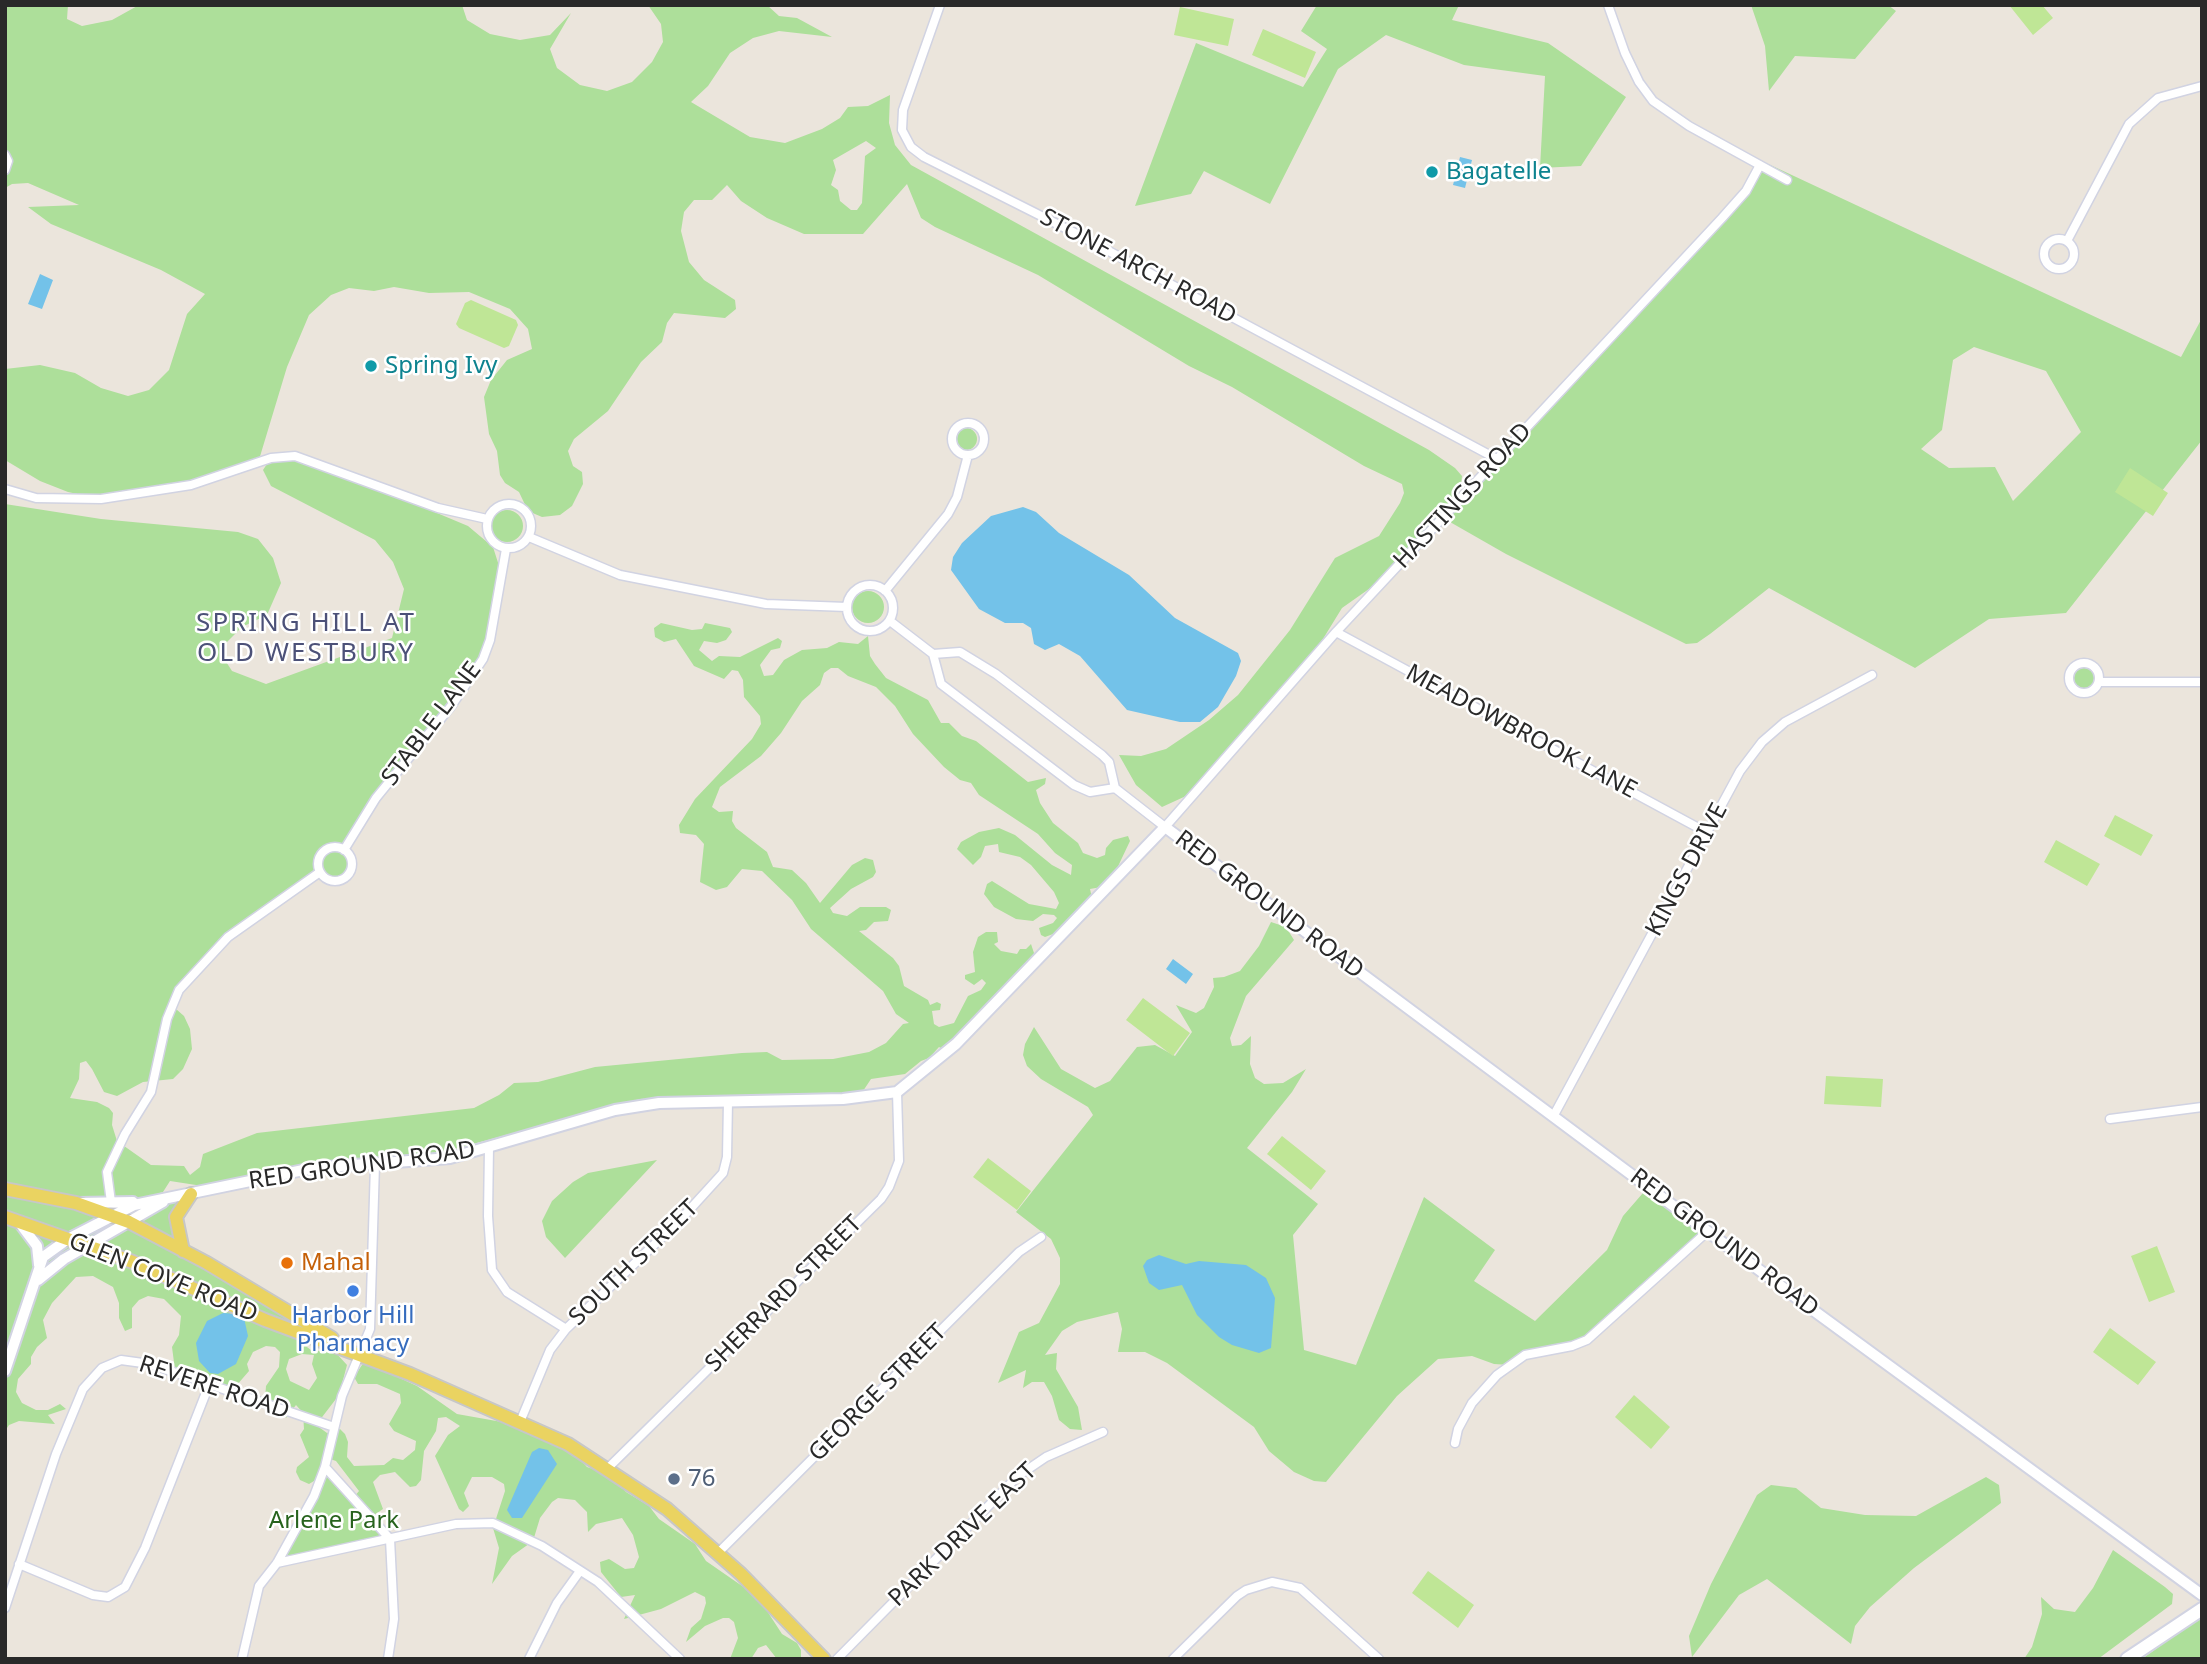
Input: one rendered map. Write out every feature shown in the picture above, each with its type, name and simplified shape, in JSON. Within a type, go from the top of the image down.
[{"type":"main road","name":"GLEN COVE ROAD","points":[[5,1189],[111,1209],[129,1222],[359,1354]]},
{"type":"main road","points":[[183,1251],[176,1217],[191,1194]]},
{"type":"main road","name":"GLEN COVE ROAD","points":[[11,1219],[88,1245],[265,1320],[359,1354],[568,1444],[667,1509],[718,1553],[818,1657]]},
{"type":"main road","points":[[2127,1659],[2202,1609]]},
{"type":"street","name":"STONE ARCH ROAD","points":[[940,5],[903,110],[902,130],[911,147],[924,157],[1077,234],[1497,459]]},
{"type":"street","points":[[1608,5],[1625,53],[1639,82],[1653,101],[1689,127],[1787,180]]},
{"type":"street","points":[[2067,241],[2129,124],[2158,98],[2202,86]]},
{"type":"street","points":[[5,155],[8,161],[5,170]]},
{"type":"street","name":"HASTINGS ROAD","points":[[1165,827],[1336,632],[1738,200],[1754,179],[1759,165]]},
{"type":"street","points":[[968,423],[981,429],[984,439],[978,452],[968,455],[958,452],[952,442],[957,427],[968,423]]},
{"type":"street","points":[[886,591],[948,514],[957,496],[968,455]]},
{"type":"street","points":[[5,489],[36,498],[101,499],[191,485],[271,458],[295,456],[438,508],[487,519]]},
{"type":"street","points":[[500,506],[518,506],[529,516],[529,537],[519,546],[506,549],[490,538],[487,519],[500,506]]},
{"type":"street","points":[[529,537],[610,573],[645,581],[766,604],[846,607]]},
{"type":"street","name":"STABLE LANE","points":[[344,850],[381,792],[452,705],[483,659],[490,640],[506,549]]},
{"type":"street","points":[[872,585],[886,591],[893,602],[890,621],[878,631],[863,631],[850,622],[846,607],[858,589],[872,585]]},
{"type":"street","points":[[890,621],[933,654],[941,684],[1074,785],[1090,792],[1115,788]]},
{"type":"street","name":"MEADOWBROOK LANE","points":[[1336,632],[1706,832]]},
{"type":"street","points":[[933,654],[960,652],[996,674],[1102,755],[1109,762],[1115,788],[1165,827]]},
{"type":"street","name":"KINGS DRIVE","points":[[1554,1115],[1740,771],[1762,742],[1800,711],[1872,675]]},
{"type":"street","points":[[2099,682],[2202,682]]},
{"type":"street","name":"RED GROUND ROAD","points":[[39,1265],[48,1252],[111,1209],[313,1168],[450,1158],[615,1110],[659,1103],[843,1099],[897,1092],[956,1044],[1165,827],[2202,1595]]},
{"type":"street","name":"STABLE LANE","points":[[334,848],[344,850],[352,864],[345,878],[328,880],[320,872],[319,862],[324,852],[334,848]]},
{"type":"street","name":"STABLE LANE","points":[[111,1209],[107,1172],[125,1134],[151,1092],[167,1019],[179,990],[228,937],[320,872]]},
{"type":"street","name":"SHERRARD STREET","points":[[608,1468],[880,1199],[889,1187],[899,1161],[897,1092]]},
{"type":"street","name":"SOUTH STREET","points":[[520,1422],[550,1350],[566,1329],[682,1218],[723,1173],[727,1157],[728,1101]]},
{"type":"street","points":[[2110,1119],[2202,1108]]},
{"type":"street","points":[[489,1147],[488,1216],[492,1270],[507,1292],[566,1329]]},
{"type":"street","points":[[242,1659],[259,1586],[277,1563],[302,1522],[325,1467],[342,1396],[371,1324],[375,1164]]},
{"type":"street","name":"RED GROUND ROAD","points":[[37,1281],[54,1265],[172,1197]]},
{"type":"street","points":[[5,1371],[37,1281],[39,1265],[33,1238],[11,1219]]},
{"type":"street","points":[[1455,1443],[1458,1429],[1472,1402],[1497,1375],[1525,1355],[1572,1346],[1587,1340],[1708,1231]]},
{"type":"street","name":"GEORGE STREET","points":[[718,1553],[1019,1252],[1041,1237]]},
{"type":"street","name":"REVERE ROAD","points":[[5,1608],[55,1454],[83,1389],[94,1374],[109,1364],[136,1360],[334,1427]]},
{"type":"street","points":[[19,1564],[93,1595],[108,1597],[121,1591],[133,1575],[145,1548],[209,1385]]},
{"type":"street","name":"PARK DRIVE EAST","points":[[837,1659],[1018,1476],[1046,1457],[1103,1432]]},
{"type":"street","points":[[325,1467],[390,1539],[394,1619],[388,1659]]},
{"type":"street","points":[[277,1563],[456,1524],[493,1523],[542,1546],[580,1571],[627,1606],[680,1659]]},
{"type":"street","points":[[529,1659],[557,1603],[580,1571]]},
{"type":"street","points":[[1173,1659],[1237,1596],[1246,1590],[1272,1582],[1300,1588],[1379,1659]]},
{"type":"green space","points":[[5,5],[68,5],[67,19],[82,26],[112,20],[139,5],[462,5],[467,20],[490,34],[520,40],[550,35],[571,13],[550,49],[557,68],[580,85],[607,91],[632,82],[652,62],[663,42],[661,24],[648,5],[767,5],[779,16],[797,18],[832,37],[779,31],[753,38],[730,53],[708,86],[691,102],[750,137],[785,143],[822,129],[840,118],[848,107],[868,106],[890,95],[889,123],[895,145],[911,165],[1429,450],[1455,468],[1462,476],[1461,484],[1458,492],[1376,584],[1342,608],[1318,647],[1201,781],[1186,796],[1162,807],[1136,785],[1119,755],[1141,756],[1166,749],[1209,720],[1238,695],[1290,630],[1335,558],[1379,536],[1400,503],[1404,493],[1402,484],[1364,466],[1232,387],[1189,366],[1038,275],[935,227],[921,218],[907,184],[863,234],[804,234],[767,218],[741,201],[727,185],[712,200],[694,200],[684,212],[681,231],[689,262],[704,280],[735,300],[736,309],[725,318],[674,313],[667,323],[662,342],[641,362],[608,411],[574,439],[568,451],[573,466],[582,472],[583,484],[572,506],[560,515],[542,517],[528,511],[519,492],[505,483],[500,475],[497,451],[489,434],[484,397],[491,380],[507,360],[532,349],[528,329],[510,309],[469,292],[429,293],[394,287],[374,291],[349,288],[331,295],[309,315],[287,367],[258,463],[220,478],[101,499],[68,492],[40,481],[5,460],[5,369],[40,365],[75,373],[101,388],[128,396],[149,390],[169,370],[187,314],[205,294],[161,270],[51,224],[28,207],[79,205],[28,183],[12,184],[5,188]],"holes":[[[866,141],[876,148],[865,156],[862,203],[857,210],[851,210],[840,201],[838,190],[831,185],[836,170],[833,160]]]},
{"type":"green space","points":[[1317,5],[1459,5],[1452,20],[1548,43],[1626,97],[1581,166],[1540,168],[1545,76],[1464,65],[1386,35],[1338,69],[1270,204],[1204,171],[1191,194],[1135,206],[1196,43],[1303,87],[1327,49],[1301,31]]},
{"type":"green space","points":[[1751,5],[1888,5],[1896,11],[1855,59],[1795,56],[1769,91],[1765,46]]},
{"type":"green space","points":[[2009,5],[2042,5],[2053,18],[2033,35]]},
{"type":"green space","points":[[1180,7],[1234,19],[1228,46],[1174,35]]},
{"type":"green space","points":[[1263,29],[1316,52],[1305,78],[1252,55]]},
{"type":"green space","points":[[1764,162],[2181,357],[2202,318],[2202,440],[2066,613],[1989,619],[1915,668],[1769,588],[1697,643],[1686,644],[1506,554],[1443,518],[1754,179]],"holes":[[[1974,347],[2046,371],[2081,432],[2013,501],[1995,467],[1949,468],[1921,449],[1942,430],[1953,360]]]},
{"type":"green space","points":[[471,300],[516,320],[518,325],[509,346],[504,348],[459,328],[456,324],[465,303]]},
{"type":"green space","points":[[966,428],[974,431],[977,439],[974,447],[966,450],[958,447],[955,439],[958,431]]},
{"type":"green space","name":"Arlene Park","points":[[287,456],[315,462],[468,526],[493,547],[500,569],[483,659],[341,849],[324,852],[319,869],[228,937],[174,1000],[176,1009],[184,1016],[190,1029],[192,1049],[183,1069],[173,1079],[143,1082],[117,1096],[104,1092],[86,1061],[80,1063],[79,1079],[70,1098],[97,1102],[109,1108],[113,1113],[112,1125],[117,1141],[151,1165],[184,1166],[190,1175],[200,1167],[203,1154],[257,1133],[474,1108],[499,1095],[514,1083],[538,1082],[595,1067],[767,1052],[782,1060],[833,1059],[869,1052],[886,1043],[903,1024],[909,1023],[896,1014],[883,991],[811,929],[792,900],[762,871],[742,869],[727,887],[716,890],[700,882],[704,844],[696,835],[680,833],[679,825],[695,799],[752,739],[761,724],[760,716],[744,697],[743,680],[738,671],[732,670],[724,679],[694,666],[676,639],[664,642],[655,637],[654,628],[661,623],[692,630],[702,629],[705,623],[730,628],[732,632],[726,640],[717,643],[704,641],[699,650],[712,661],[719,656],[740,657],[778,638],[782,641],[780,648],[771,650],[760,665],[764,676],[773,675],[784,660],[802,650],[827,648],[839,642],[858,644],[868,636],[870,656],[886,678],[928,700],[941,723],[949,723],[962,736],[976,741],[1028,782],[1046,778],[1045,784],[1036,790],[1040,803],[1053,823],[1078,843],[1083,853],[1097,858],[1105,855],[1106,848],[1113,840],[1128,836],[1130,841],[1112,879],[1101,887],[1090,889],[1092,898],[1053,934],[1045,937],[1041,935],[1039,928],[1053,923],[1057,918],[1054,915],[1043,914],[1033,921],[1016,919],[994,907],[984,894],[987,884],[992,881],[1029,904],[1056,909],[1059,903],[1054,892],[1031,865],[1020,857],[999,852],[998,844],[985,846],[981,857],[973,865],[957,849],[961,842],[979,832],[999,828],[1015,835],[1052,865],[1071,875],[1072,865],[1055,853],[1038,834],[979,795],[971,783],[960,780],[944,767],[913,734],[895,706],[876,687],[848,676],[838,668],[831,668],[824,673],[820,685],[802,701],[781,733],[761,756],[720,787],[712,807],[719,812],[733,811],[732,821],[736,828],[767,852],[773,867],[792,870],[806,883],[820,903],[852,865],[865,858],[873,860],[876,872],[873,877],[851,889],[830,908],[833,913],[847,916],[860,907],[886,907],[891,910],[888,921],[874,922],[866,930],[859,931],[893,958],[899,966],[904,986],[928,1000],[930,1005],[937,1002],[941,1004],[940,1010],[932,1011],[934,1024],[939,1027],[954,1023],[968,996],[981,990],[986,983],[982,979],[974,985],[965,979],[965,975],[975,972],[973,952],[978,937],[986,932],[997,932],[998,942],[994,944],[1001,951],[1017,954],[1020,949],[1026,949],[1031,944],[1034,953],[1032,961],[1021,968],[1017,977],[946,1051],[939,1047],[929,1058],[905,1074],[871,1079],[861,1094],[640,1099],[432,1155],[343,1159],[224,1180],[209,1187],[170,1181],[163,1192],[147,1197],[106,1197],[90,1200],[114,1213],[191,1194],[180,1208],[183,1251],[359,1354],[292,1336],[311,1350],[336,1353],[347,1365],[339,1395],[316,1425],[327,1433],[340,1429],[345,1434],[348,1442],[347,1457],[354,1466],[384,1465],[393,1458],[403,1460],[415,1450],[416,1441],[394,1431],[389,1424],[401,1403],[400,1394],[377,1384],[358,1384],[354,1377],[362,1365],[371,1365],[417,1386],[457,1414],[530,1427],[578,1457],[587,1467],[611,1475],[626,1492],[649,1506],[659,1519],[695,1544],[706,1561],[758,1597],[782,1634],[797,1643],[801,1650],[801,1659],[777,1659],[766,1645],[758,1648],[751,1659],[730,1659],[738,1638],[734,1622],[729,1618],[705,1626],[686,1642],[691,1628],[701,1619],[706,1603],[705,1597],[695,1592],[661,1609],[624,1619],[635,1595],[621,1597],[601,1572],[600,1562],[609,1559],[625,1569],[634,1568],[639,1557],[633,1535],[622,1518],[596,1524],[588,1532],[587,1512],[575,1500],[558,1498],[552,1502],[540,1518],[533,1541],[512,1556],[492,1584],[499,1548],[493,1528],[505,1491],[504,1484],[492,1477],[472,1477],[464,1493],[469,1506],[463,1512],[459,1509],[435,1456],[448,1435],[460,1426],[446,1417],[438,1418],[436,1431],[424,1451],[421,1480],[416,1486],[410,1487],[395,1472],[380,1475],[373,1482],[383,1509],[371,1517],[390,1539],[277,1563],[325,1467],[354,1497],[359,1491],[336,1461],[330,1459],[314,1481],[309,1484],[300,1480],[297,1467],[309,1457],[300,1435],[304,1429],[303,1413],[296,1405],[286,1418],[282,1405],[265,1399],[266,1386],[279,1367],[280,1352],[275,1347],[266,1346],[253,1352],[247,1364],[249,1371],[230,1393],[175,1370],[172,1347],[179,1335],[181,1316],[164,1299],[148,1296],[139,1300],[132,1308],[132,1328],[125,1331],[119,1318],[119,1303],[113,1287],[93,1276],[76,1277],[52,1303],[43,1320],[47,1338],[37,1347],[31,1357],[31,1364],[18,1379],[16,1392],[22,1403],[36,1410],[48,1410],[60,1404],[66,1409],[48,1415],[55,1424],[19,1421],[9,1425],[5,1431],[5,504],[101,519],[238,532],[258,539],[273,558],[281,583],[267,615],[242,627],[226,643],[223,657],[232,671],[266,684],[392,638],[404,589],[393,562],[375,540],[271,486],[263,470],[271,458]],"holes":[[[302,1354],[314,1355],[312,1364],[317,1378],[309,1390],[290,1381],[286,1369],[289,1359]]]},
{"type":"green space","points":[[2130,468],[2168,493],[2153,516],[2115,492]]},
{"type":"green space","points":[[507,510],[518,515],[523,526],[518,537],[507,542],[496,537],[491,526],[496,515]]},
{"type":"green space","points":[[868,591],[879,596],[884,607],[879,618],[868,623],[857,618],[852,607],[857,596]]},
{"type":"green space","points":[[2084,666],[2092,670],[2096,678],[2092,686],[2084,690],[2076,686],[2072,678],[2076,670]]},
{"type":"green space","points":[[2115,815],[2153,835],[2141,856],[2104,836]]},
{"type":"green space","points":[[2056,840],[2100,864],[2087,886],[2044,862]]},
{"type":"green space","points":[[335,851],[344,855],[348,864],[344,873],[335,877],[326,873],[322,864],[326,855]]},
{"type":"green space","points":[[1271,922],[1286,927],[1294,940],[1246,996],[1230,1038],[1232,1046],[1241,1045],[1251,1036],[1250,1064],[1255,1078],[1264,1084],[1283,1083],[1306,1069],[1292,1092],[1247,1148],[1318,1204],[1293,1235],[1304,1350],[1356,1365],[1424,1197],[1495,1250],[1474,1281],[1535,1321],[1607,1250],[1623,1216],[1649,1186],[1708,1231],[1587,1340],[1548,1349],[1510,1365],[1494,1364],[1472,1356],[1438,1359],[1397,1396],[1326,1482],[1314,1481],[1294,1472],[1269,1451],[1254,1427],[1167,1363],[1145,1352],[1118,1352],[1122,1329],[1118,1312],[1077,1322],[1062,1331],[1045,1355],[1057,1353],[1056,1369],[1078,1407],[1082,1430],[1070,1429],[1059,1420],[1052,1396],[1044,1382],[1032,1382],[1023,1388],[1026,1370],[998,1383],[1019,1332],[1039,1323],[1060,1284],[1060,1258],[1051,1239],[1016,1212],[1093,1115],[1088,1107],[1041,1079],[1027,1066],[1023,1055],[1025,1044],[1034,1027],[1061,1069],[1095,1088],[1110,1081],[1137,1047],[1155,1045],[1175,1056],[1192,1032],[1176,1005],[1196,1013],[1204,1008],[1214,987],[1213,978],[1240,971],[1259,946]]},
{"type":"green space","points":[[1143,998],[1190,1033],[1173,1056],[1126,1020]]},
{"type":"green space","points":[[1826,1076],[1883,1079],[1881,1107],[1824,1104]]},
{"type":"green space","points":[[1282,1136],[1326,1171],[1311,1190],[1267,1154]]},
{"type":"green space","points":[[988,1158],[1031,1191],[1017,1210],[973,1177]]},
{"type":"green space","points":[[657,1160],[565,1258],[546,1237],[542,1221],[552,1201],[573,1182],[588,1173]]},
{"type":"green space","points":[[2157,1246],[2175,1292],[2149,1302],[2131,1256]]},
{"type":"green space","points":[[2110,1328],[2156,1362],[2138,1385],[2093,1352]]},
{"type":"green space","points":[[1634,1395],[1670,1427],[1651,1449],[1615,1417]]},
{"type":"green space","points":[[1986,1477],[1999,1485],[2001,1503],[1914,1568],[1870,1607],[1855,1626],[1851,1644],[1767,1579],[1739,1595],[1692,1657],[1689,1636],[1711,1584],[1757,1495],[1771,1485],[1796,1488],[1821,1508],[1865,1515],[1916,1516]]},
{"type":"green space","points":[[2113,1550],[2173,1594],[2172,1604],[2098,1659],[2024,1659],[2032,1647],[2042,1614],[2041,1597],[2054,1609],[2075,1612],[2093,1588]]},
{"type":"green space","points":[[1428,1571],[1474,1605],[1458,1628],[1412,1593]]},
{"type":"green space","points":[[2202,1616],[2202,1659],[2142,1659]]},
{"type":"water","points":[[1460,157],[1472,160],[1465,188],[1453,185]]},
{"type":"water","points":[[40,274],[53,280],[42,309],[28,304]]},
{"type":"water","points":[[1023,507],[1036,512],[1059,533],[1129,575],[1175,618],[1238,653],[1241,661],[1236,676],[1218,707],[1200,722],[1180,722],[1127,710],[1080,656],[1059,644],[1045,650],[1034,644],[1031,628],[1023,623],[1005,623],[979,609],[951,570],[953,557],[962,543],[991,516]]},
{"type":"water","points":[[1173,959],[1193,974],[1186,984],[1166,969]]},
{"type":"water","points":[[1159,1255],[1186,1264],[1199,1261],[1246,1265],[1266,1278],[1275,1298],[1271,1348],[1259,1353],[1232,1345],[1219,1337],[1197,1315],[1182,1285],[1159,1290],[1149,1283],[1143,1266],[1147,1260]]},
{"type":"water","points":[[223,1313],[238,1314],[244,1318],[248,1336],[236,1364],[218,1374],[210,1373],[199,1361],[196,1343],[207,1321]]},
{"type":"water","points":[[539,1448],[548,1450],[557,1464],[522,1518],[512,1518],[507,1510],[532,1452]]},
{"type":"place","name":"Bagatelle","points":[[1432,172]]},
{"type":"place","name":"Spring Ivy","points":[[371,366]]},
{"type":"place","name":"Mahal","points":[[287,1263]]},
{"type":"place","name":"Harbor Hill Pharmacy","points":[[353,1291]]},
{"type":"place","name":"76","points":[[674,1479]]},
{"type":"district","name":"SPRING HILL AT OLD WESTBURY","points":[[306,639]]}]
